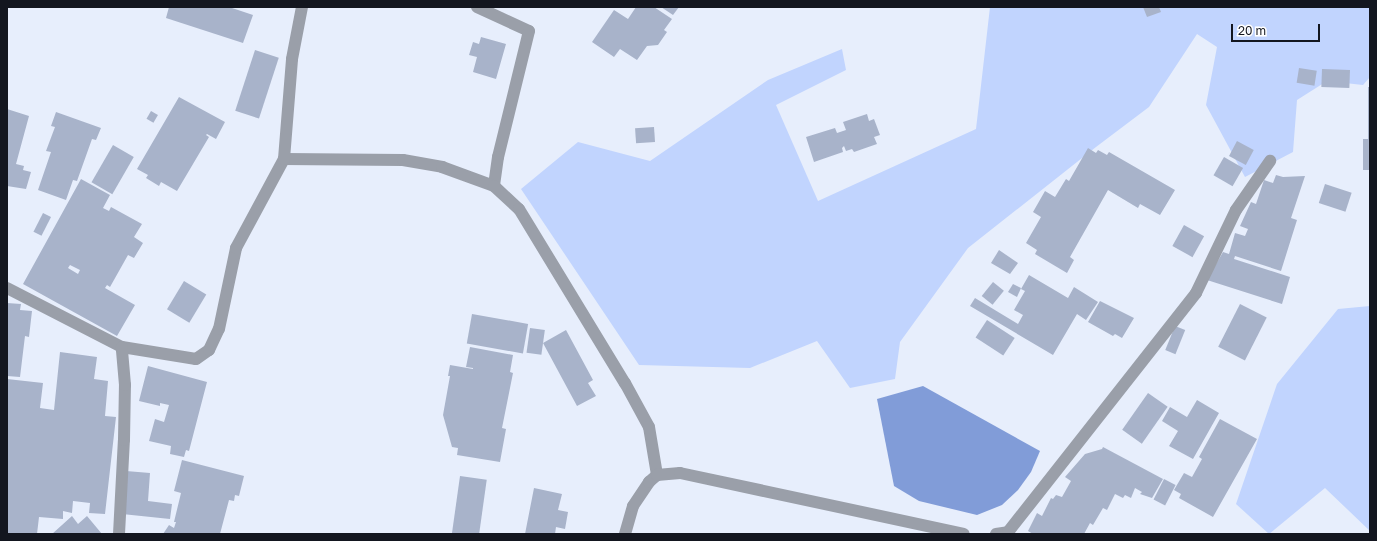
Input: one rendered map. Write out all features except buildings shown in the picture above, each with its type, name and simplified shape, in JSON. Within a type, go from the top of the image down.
[{"type":"street","points":[[7,288],[122,347],[196,359],[209,350],[219,329],[236,248],[284,158],[292,59],[302,7]]},
{"type":"street","points":[[477,7],[529,31],[498,157],[494,186]]},
{"type":"street","points":[[284,158],[403,160],[442,167],[494,186],[519,209],[625,383],[649,427],[657,475]]},
{"type":"street","points":[[996,534],[1008,532],[1196,293],[1236,210],[1270,161]]},
{"type":"street","points":[[119,534],[124,440],[125,385],[122,347]]},
{"type":"street","points":[[626,534],[633,506],[649,482],[657,475],[680,473],[964,534]]},
{"type":"shaded area","points":[[990,7],[1370,7],[1370,77],[1363,85],[1327,81],[1297,100],[1293,152],[1245,177],[1206,105],[1217,47],[1197,34],[1149,107],[968,248],[900,342],[895,379],[850,388],[817,341],[750,368],[639,365],[521,189],[578,142],[650,161],[768,80],[842,49],[846,70],[776,105],[818,201],[976,129]]},
{"type":"shaded area","points":[[1370,306],[1370,531],[1325,488],[1269,534],[1236,504],[1277,384],[1338,309]]},
{"type":"shaded area","points":[[923,386],[1040,451],[1031,472],[1018,490],[1002,505],[977,515],[919,501],[894,486],[877,399]]}]
